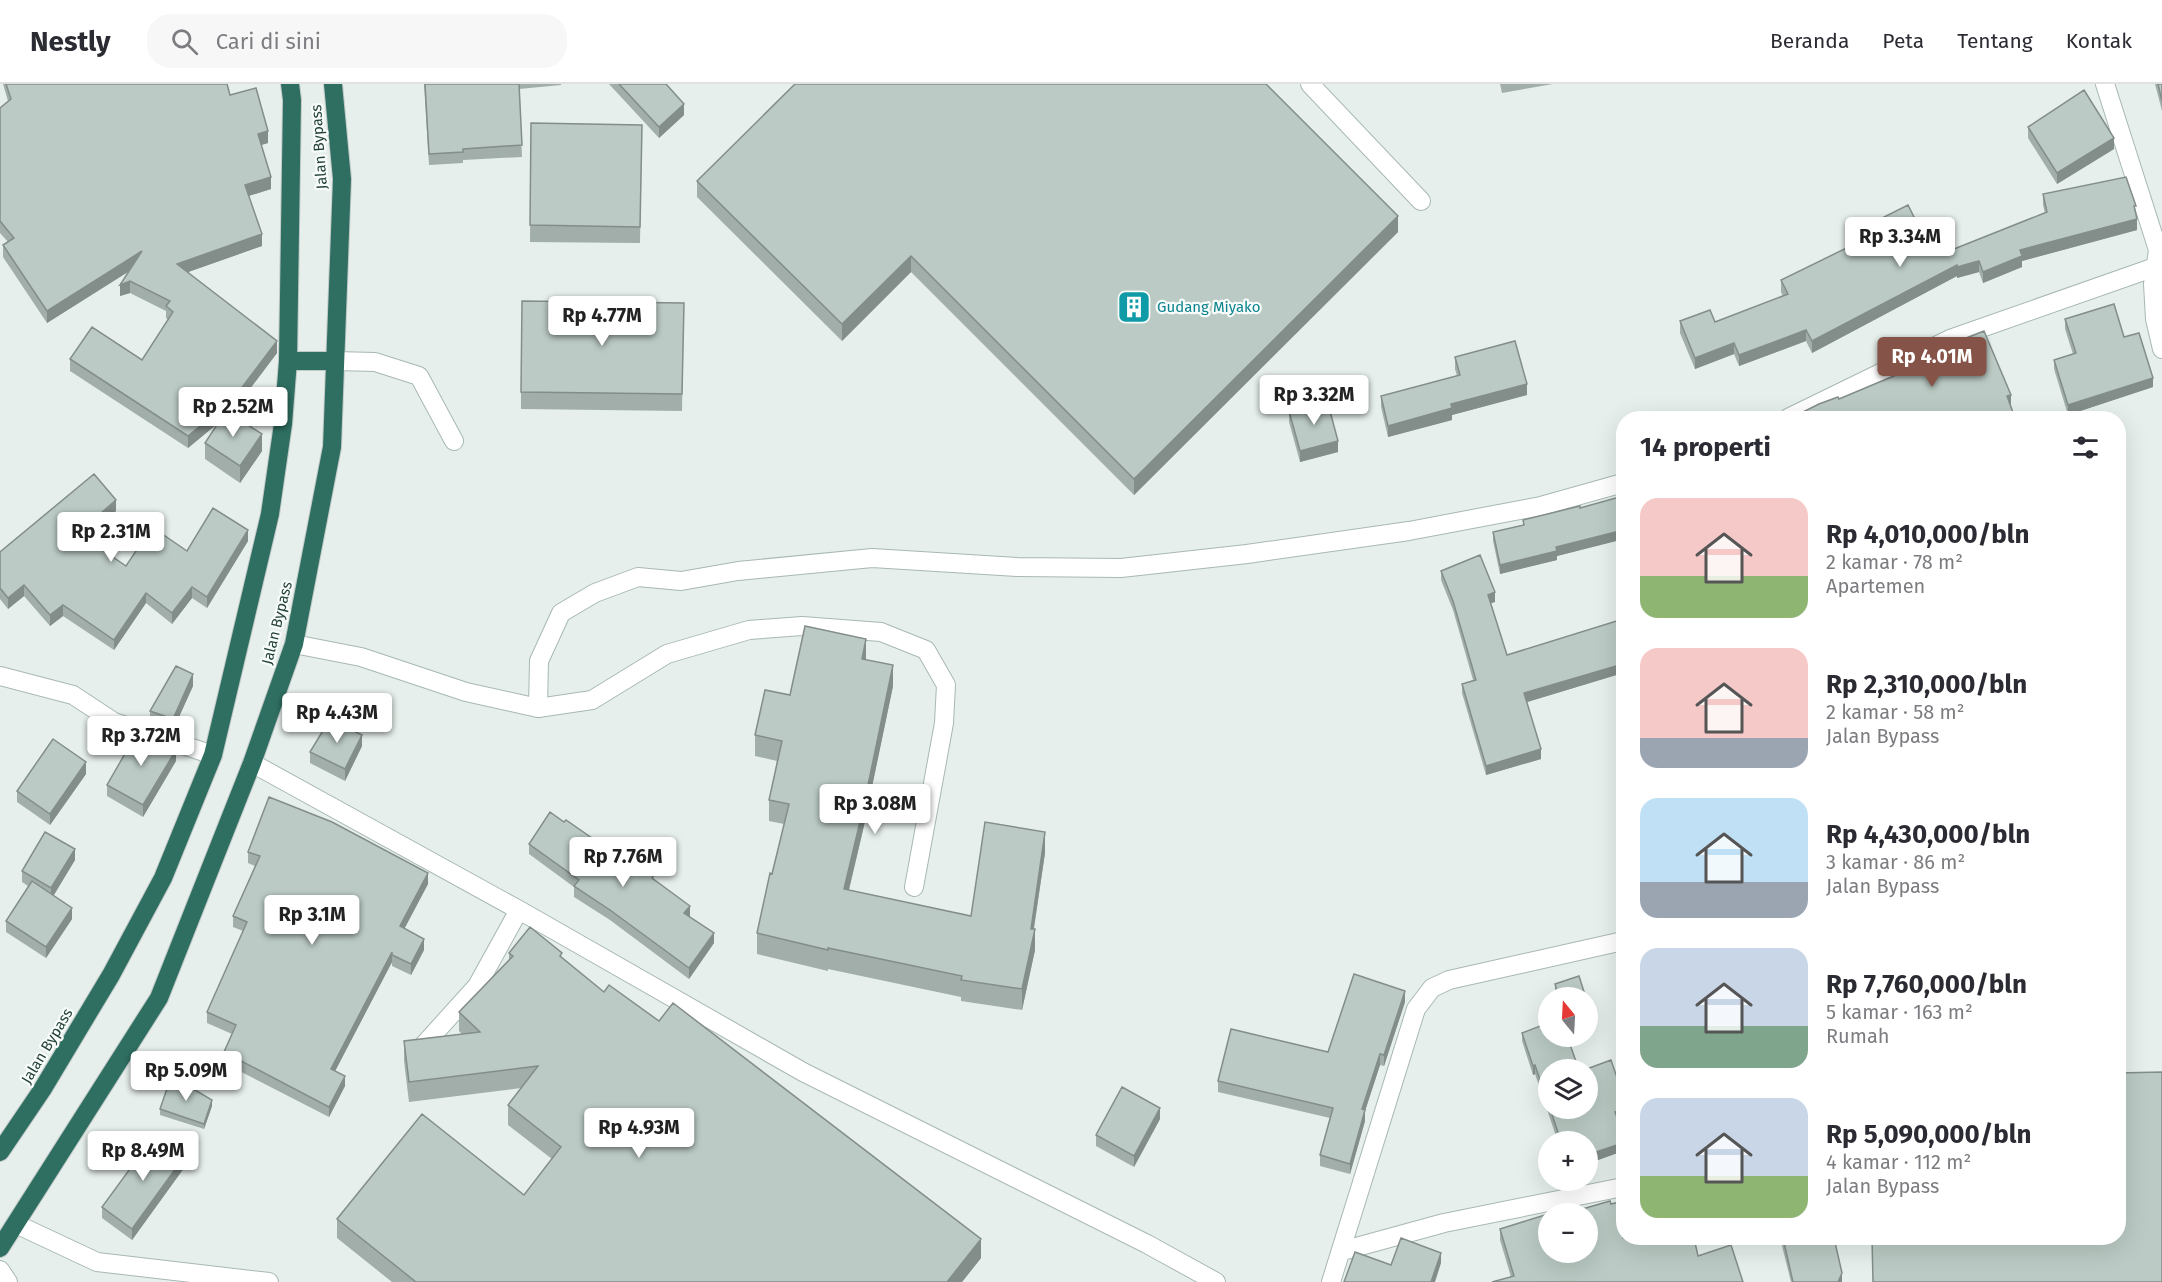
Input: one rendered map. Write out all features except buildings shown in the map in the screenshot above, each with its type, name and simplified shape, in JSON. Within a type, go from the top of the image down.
[{"type":"highway","name":"Jalan Bypass","points":[[0,1152],[42,1090],[116,965],[163,878],[213,755],[270,514],[283,424],[288,361],[292,100],[290,84]]},
{"type":"highway","name":"Jalan Bypass","points":[[0,1248],[159,998],[252,763],[294,644],[332,447],[342,179],[333,84]]},
{"type":"highway","points":[[288,361],[335,361]]},
{"type":"street","points":[[1310,84],[1421,201]]},
{"type":"street","points":[[2105,84],[2158,250],[2153,284],[2155,319],[2162,349]]},
{"type":"street","points":[[1802,411],[1950,339],[2155,267]]},
{"type":"street","points":[[335,361],[375,362],[419,376],[454,441]]},
{"type":"street","points":[[537,708],[539,662],[561,613],[595,593],[638,577],[681,581],[738,571],[872,558],[1017,567],[1121,568],[1409,531],[1541,506],[1616,485]]},
{"type":"street","points":[[294,644],[361,657],[466,692],[537,708],[592,700],[667,654],[749,630],[802,626],[881,632],[926,650],[946,685],[944,723],[914,886]]},
{"type":"street","points":[[0,676],[73,695],[114,722],[213,755]]},
{"type":"street","points":[[252,763],[519,909],[803,1072],[1147,1244],[1216,1282]]},
{"type":"street","points":[[421,1048],[477,986],[519,909]]},
{"type":"street","points":[[1331,1282],[1416,1009],[1432,988],[1449,980],[1616,943]]},
{"type":"street","points":[[1341,1251],[1444,1223],[1616,1188]]},
{"type":"street","points":[[16,1224],[97,1262],[269,1282]]},
{"type":"street","points":[[0,1270],[8,1282]]},
{"type":"place","name":"Gudang Miyako","points":[[1134,307]]}]
